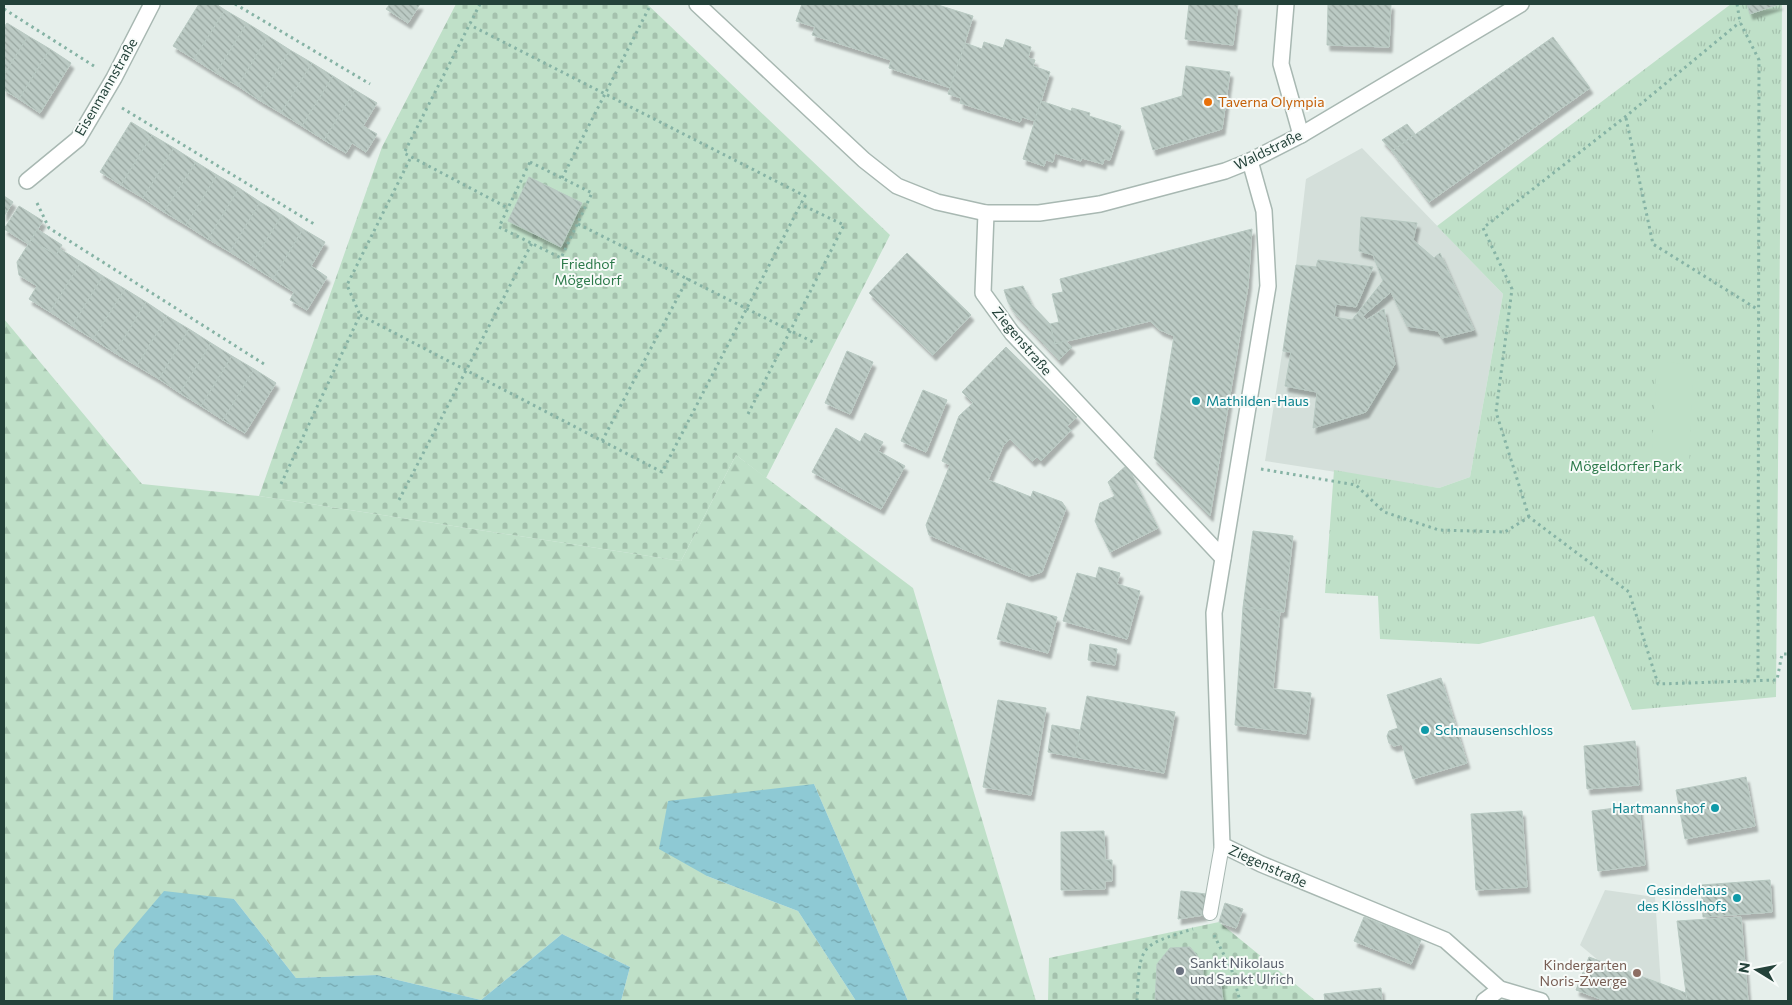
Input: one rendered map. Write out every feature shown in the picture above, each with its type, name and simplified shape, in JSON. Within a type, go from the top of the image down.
[{"type":"street","name":"Eisenmannstraße","points":[[27,181],[78,139],[114,78],[152,4]]},
{"type":"street","points":[[697,4],[864,160],[897,186],[937,202],[986,213]]},
{"type":"street","points":[[1286,4],[1281,64],[1301,135]]},
{"type":"street","name":"Waldstraße","points":[[986,213],[1039,213],[1100,204],[1225,170],[1250,161],[1301,135],[1521,4]]},
{"type":"street","name":"Ziegenstraße","points":[[1250,161],[1264,211],[1268,286],[1240,465],[1214,613],[1222,845],[1261,864],[1445,940],[1500,989],[1541,1001]]},
{"type":"street","name":"Ziegenstraße","points":[[986,213],[983,293],[1012,333],[1223,558]]},
{"type":"street","points":[[1484,1001],[1500,989]]},
{"type":"lane","points":[[1209,919],[1222,845]]},
{"type":"path","points":[[234,4],[370,84]]},
{"type":"path","points":[[480,4],[404,153],[508,208]]},
{"type":"path","points":[[562,178],[649,4]]},
{"type":"path","points":[[1737,4],[1740,22],[1759,60],[1757,309],[1758,681]]},
{"type":"path","points":[[4,9],[114,78]]},
{"type":"path","points":[[1740,22],[1626,117],[1483,228],[1512,289],[1496,412],[1529,517],[1629,592],[1658,684],[1777,680],[1782,654],[1788,654]]},
{"type":"path","points":[[411,157],[347,285],[360,315],[662,472],[804,196],[470,24]]},
{"type":"path","points":[[103,96],[314,224]]},
{"type":"path","points":[[1626,117],[1653,244],[1757,309]]},
{"type":"path","points":[[530,162],[592,193],[561,258],[499,227],[508,208],[530,162]]},
{"type":"path","points":[[27,181],[49,228],[264,364]]},
{"type":"path","points":[[748,414],[844,226],[800,204]]},
{"type":"path","points":[[578,224],[813,342]]},
{"type":"path","points":[[399,500],[532,243]]},
{"type":"path","points":[[602,442],[688,278]]},
{"type":"path","points":[[281,484],[360,315]]},
{"type":"path","points":[[1240,465],[1356,485],[1384,512],[1439,530],[1505,532],[1529,517]]},
{"type":"path","points":[[1137,1001],[1139,959],[1154,942],[1209,919],[1232,971],[1240,1001]]},
{"type":"shaded area","points":[[1362,148],[1503,294],[1470,477],[1439,488],[1265,461],[1296,265],[1306,179]]},
{"type":"shaded area","name":"Kindergarten Noris-Zwerge","points":[[1605,890],[1655,897],[1662,1001],[1647,1001],[1580,945]]},
{"type":"green space","name":"Friedhof Mögeldorf","points":[[456,4],[647,4],[890,235],[766,478],[736,455],[681,561],[259,496],[382,147]]},
{"type":"green space","name":"Mögeldorfer Park","points":[[1731,4],[1747,4],[1750,13],[1782,4],[1776,697],[1632,710],[1594,616],[1479,644],[1380,639],[1378,596],[1325,593],[1334,470],[1439,488],[1470,477],[1503,294],[1437,226]]},
{"type":"green space","points":[[4,319],[142,484],[259,496],[681,561],[736,455],[913,588],[1036,1001],[908,1001],[814,784],[707,876],[798,911],[856,1001],[621,1001],[630,967],[562,934],[481,1000],[377,975],[296,978],[234,899],[114,950],[113,1001],[4,1001]]},
{"type":"green space","points":[[1657,362],[1694,364],[1689,467],[1651,465]]},
{"type":"green space","points":[[1219,922],[1316,1001],[1223,1001],[1220,977],[1203,977],[1203,963],[1190,947],[1157,964],[1155,1001],[1048,1001],[1049,958]]},
{"type":"water","points":[[814,784],[908,1001],[856,1001],[798,911],[707,876],[659,849],[668,801]]},
{"type":"water","points":[[164,891],[234,899],[296,978],[377,975],[481,1000],[562,934],[630,967],[621,1001],[113,1001],[114,950]]},
{"type":"building","points":[[199,4],[216,4],[225,10],[194,59],[173,46]]},
{"type":"building","points":[[390,4],[420,4],[408,23],[386,9]]},
{"type":"building","points":[[802,4],[935,4],[973,16],[951,88],[889,68],[891,60],[812,35],[815,27],[796,21]]},
{"type":"building","points":[[1189,4],[1238,4],[1233,45],[1185,39]]},
{"type":"building","points":[[1328,4],[1391,4],[1389,47],[1327,45]]},
{"type":"building","points":[[1747,4],[1780,4],[1750,14]]},
{"type":"building","points":[[225,10],[247,23],[216,73],[194,59]]},
{"type":"building","points":[[7,23],[28,36],[4,75],[4,27]]},
{"type":"building","points":[[247,23],[268,36],[238,86],[216,73]]},
{"type":"building","points":[[28,36],[50,49],[19,99],[4,90],[4,75]]},
{"type":"building","points":[[268,36],[290,50],[259,100],[238,86]]},
{"type":"building","points":[[1553,37],[1590,88],[1429,202],[1392,151]]},
{"type":"building","points":[[1006,39],[1031,47],[1028,58],[1035,60],[1033,66],[1050,72],[1035,121],[1022,117],[1020,122],[960,103],[961,98],[948,94],[965,43],[982,49],[984,42],[1003,48]]},
{"type":"building","points":[[50,49],[71,63],[40,113],[19,99]]},
{"type":"building","points":[[290,50],[312,63],[281,113],[259,100]]},
{"type":"building","points":[[312,63],[333,76],[302,126],[281,113]]},
{"type":"building","points":[[1186,66],[1230,72],[1222,129],[1153,150],[1141,108],[1182,96]]},
{"type":"building","points":[[333,76],[355,90],[324,140],[302,126]]},
{"type":"building","points":[[355,90],[377,103],[363,126],[377,134],[366,152],[352,143],[346,153],[324,140]]},
{"type":"building","points":[[1041,101],[1071,111],[1072,108],[1090,113],[1089,116],[1121,126],[1110,160],[1104,159],[1103,164],[1082,158],[1081,161],[1055,153],[1053,162],[1046,160],[1044,166],[1023,159]]},
{"type":"building","points":[[131,122],[152,135],[121,185],[100,172]]},
{"type":"building","points":[[1407,124],[1415,134],[1392,151],[1382,140]]},
{"type":"building","points":[[152,135],[174,148],[143,198],[121,185]]},
{"type":"building","points":[[174,148],[196,162],[164,212],[143,198]]},
{"type":"building","points":[[196,162],[217,175],[186,225],[164,212]]},
{"type":"building","points":[[217,175],[239,188],[208,239],[186,225]]},
{"type":"building","points":[[529,177],[582,203],[561,247],[508,221]]},
{"type":"building","points":[[239,188],[260,202],[230,252],[208,239]]},
{"type":"building","points":[[4,196],[13,202],[4,216]]},
{"type":"building","points":[[260,202],[282,215],[251,265],[230,252]]},
{"type":"building","points":[[19,206],[43,221],[28,244],[4,229]]},
{"type":"building","points":[[282,215],[303,229],[273,279],[251,265]]},
{"type":"building","points":[[1361,217],[1417,223],[1413,240],[1434,258],[1440,253],[1474,330],[1442,338],[1438,331],[1407,326],[1391,292],[1363,316],[1366,320],[1384,309],[1395,364],[1366,412],[1313,428],[1317,392],[1285,386],[1291,352],[1283,351],[1296,265],[1316,267],[1318,260],[1373,267],[1356,307],[1336,304],[1334,317],[1352,320],[1383,281],[1373,255],[1359,251]]},
{"type":"building","points":[[37,229],[62,245],[56,255],[31,240]]},
{"type":"building","points":[[303,229],[325,242],[311,266],[327,277],[307,310],[290,300],[294,292],[273,279]]},
{"type":"building","name":"Mathilden-Haus","points":[[1252,229],[1248,286],[1210,516],[1154,458],[1174,336],[1160,330],[1150,321],[1055,344],[1050,324],[1059,322],[1052,294],[1063,292],[1060,279]]},
{"type":"building","points":[[31,240],[56,255],[60,249],[81,262],[50,312],[29,299],[37,286],[19,275],[17,262]]},
{"type":"building","points":[[907,253],[971,315],[933,355],[869,293]]},
{"type":"building","points":[[81,262],[103,276],[72,326],[50,312]]},
{"type":"building","points":[[103,276],[125,289],[93,339],[72,326]]},
{"type":"building","points":[[1023,286],[1032,305],[1050,324],[1055,344],[1065,341],[1072,347],[1059,360],[1014,312],[1008,302],[1004,290]]},
{"type":"building","points":[[125,289],[146,302],[115,353],[93,339]]},
{"type":"building","points":[[146,302],[167,316],[137,366],[115,353]]},
{"type":"building","points":[[167,316],[189,329],[159,379],[137,366]]},
{"type":"building","points":[[189,329],[211,343],[180,393],[159,379]]},
{"type":"building","points":[[211,343],[232,356],[201,406],[180,393]]},
{"type":"building","points":[[1006,347],[1077,417],[1067,426],[1071,430],[1041,461],[1037,457],[1032,461],[1010,439],[1003,446],[988,480],[1031,497],[1033,491],[1062,502],[1066,508],[1042,572],[1029,576],[929,535],[926,525],[950,465],[942,461],[959,416],[973,403],[962,392]]},
{"type":"building","points":[[847,351],[873,362],[850,414],[825,403]]},
{"type":"building","points":[[232,356],[254,369],[223,420],[201,406]]},
{"type":"building","points":[[254,369],[276,383],[245,433],[223,420]]},
{"type":"building","points":[[923,390],[947,400],[926,452],[901,441]]},
{"type":"building","points":[[836,428],[860,442],[865,433],[883,442],[878,451],[905,466],[881,509],[812,472]]},
{"type":"building","points":[[1127,465],[1158,528],[1110,552],[1095,521],[1100,503],[1115,496],[1108,482]]},
{"type":"building","points":[[1253,531],[1293,536],[1284,612],[1243,607]]},
{"type":"building","points":[[1099,567],[1120,573],[1117,584],[1140,591],[1127,639],[1063,621],[1077,573],[1096,578]]},
{"type":"building","points":[[1007,603],[1057,617],[1048,653],[997,639]]},
{"type":"building","points":[[1243,607],[1280,611],[1273,689],[1311,693],[1306,734],[1235,725]]},
{"type":"building","points":[[1090,644],[1117,649],[1115,665],[1088,660]]},
{"type":"building","name":"Schmausenschloss","points":[[1441,678],[1467,763],[1413,779],[1402,744],[1394,746],[1389,743],[1387,736],[1389,731],[1398,728],[1387,695]]},
{"type":"building","points":[[1087,696],[1175,712],[1164,773],[1075,757]]},
{"type":"building","points":[[998,700],[1046,708],[1031,795],[983,787]]},
{"type":"building","points":[[1052,725],[1080,730],[1075,757],[1048,752]]},
{"type":"building","points":[[1635,741],[1639,785],[1587,789],[1584,746]]},
{"type":"building","name":"Hartmannshof","points":[[1746,777],[1755,826],[1685,839],[1676,790]]},
{"type":"building","points":[[1639,805],[1645,865],[1598,871],[1592,811]]},
{"type":"building","points":[[1522,811],[1527,887],[1476,890],[1471,814]]},
{"type":"building","points":[[1104,831],[1105,860],[1112,860],[1112,881],[1105,881],[1105,889],[1061,890],[1061,832]]},
{"type":"building","name":"Gesindehaus des Klösslhofs","points":[[1770,880],[1772,912],[1703,917],[1701,885]]},
{"type":"building","points":[[1181,891],[1206,894],[1204,915],[1178,919]]},
{"type":"building","points":[[1225,903],[1243,909],[1236,928],[1219,922]]},
{"type":"building","points":[[1364,917],[1421,940],[1411,964],[1354,941]]},
{"type":"building","points":[[1741,917],[1748,1001],[1687,1001],[1677,921]]},
{"type":"building","name":"Sankt Nikolaus und Sankt Ulrich","points":[[1190,947],[1203,963],[1203,977],[1220,977],[1223,1001],[1155,1001],[1157,964],[1170,948]]},
{"type":"building","points":[[1589,957],[1686,993],[1687,1001],[1606,1001],[1576,990]]},
{"type":"building","points":[[1381,988],[1382,1001],[1325,1001],[1324,994]]},
{"type":"place","name":"Taverna Olympia","points":[[1208,102]]},
{"type":"place","name":"Mathilden-Haus","points":[[1196,401]]},
{"type":"place","name":"Schmausenschloss","points":[[1425,730]]},
{"type":"place","name":"Hartmannshof","points":[[1715,808]]},
{"type":"place","name":"Gesindehaus des Klösslhofs","points":[[1737,898]]},
{"type":"place","name":"Sankt Nikolaus und Sankt Ulrich","points":[[1180,971]]},
{"type":"place","name":"Kindergarten Noris-Zwerge","points":[[1637,973]]}]
